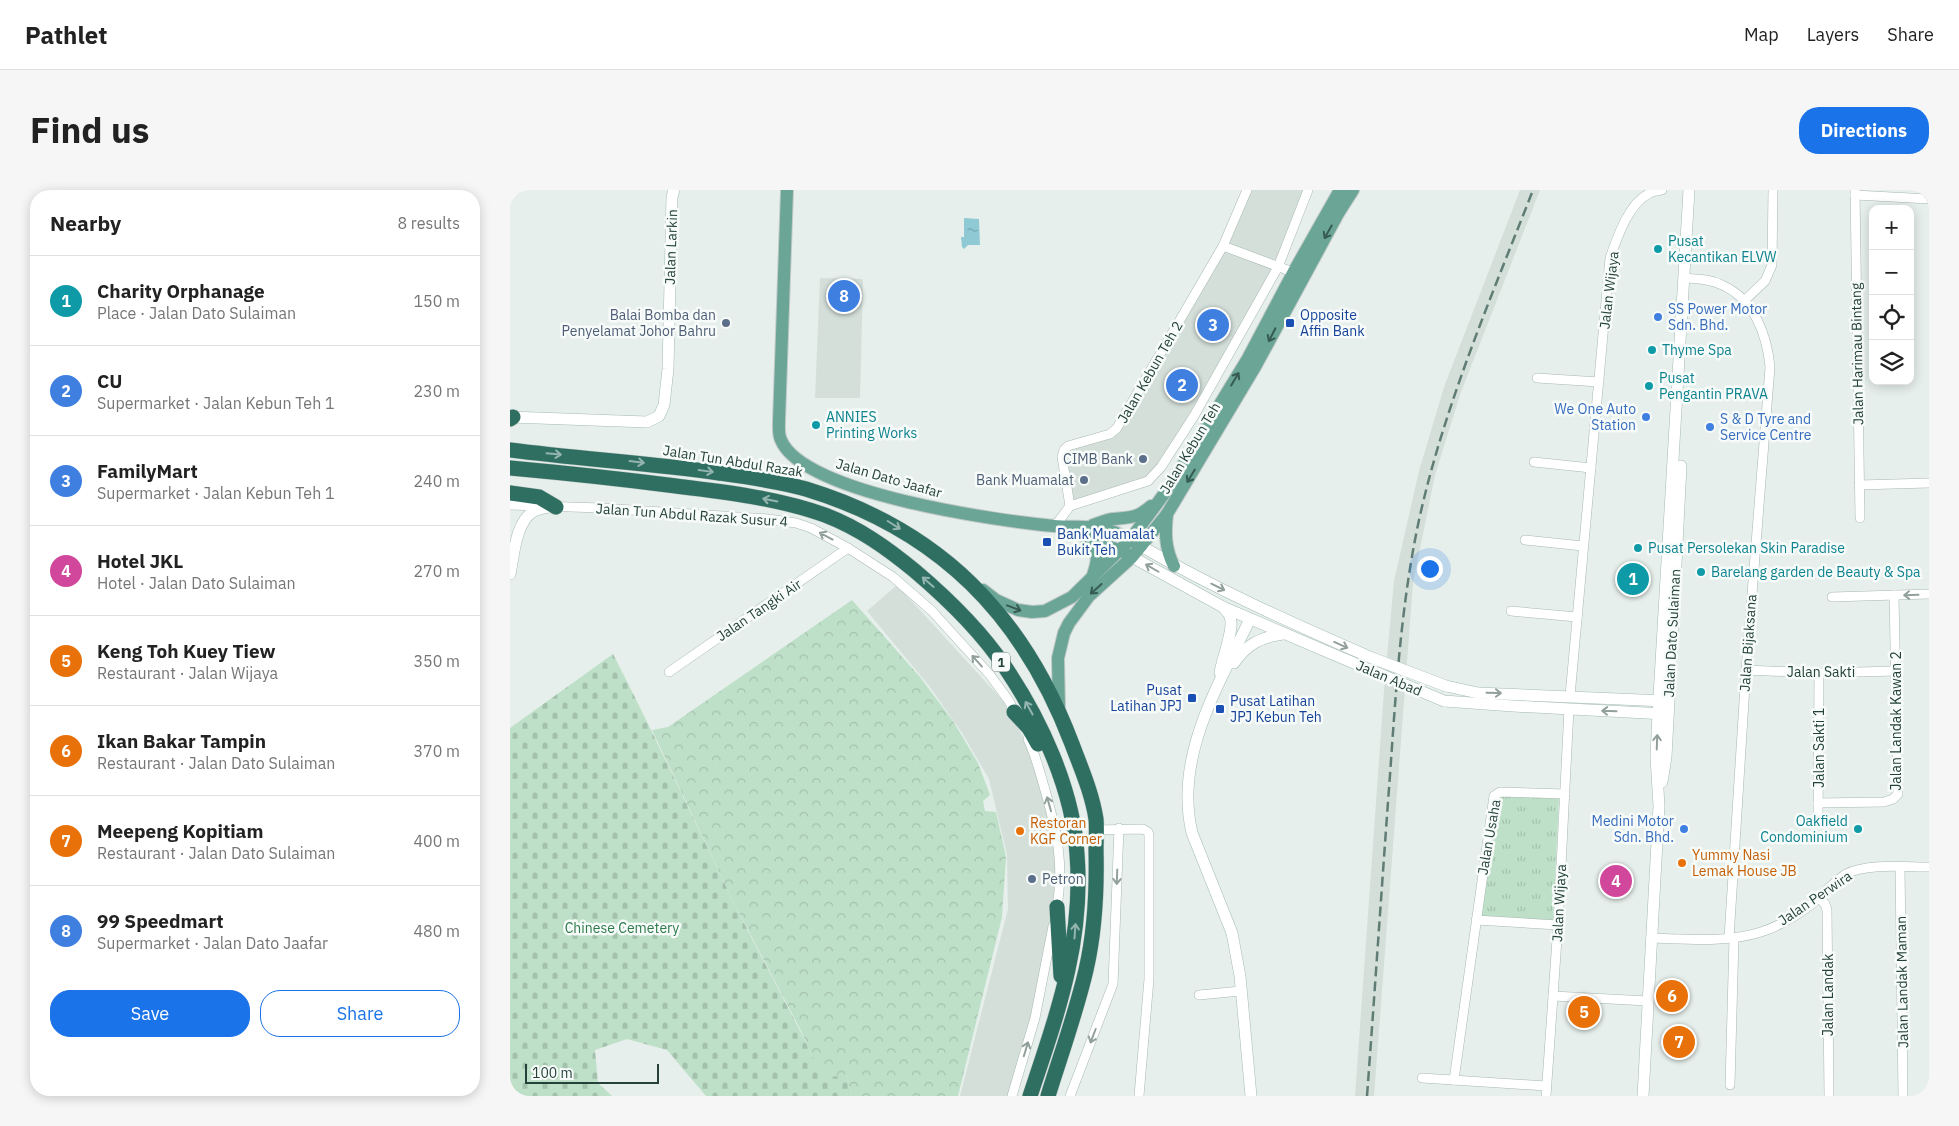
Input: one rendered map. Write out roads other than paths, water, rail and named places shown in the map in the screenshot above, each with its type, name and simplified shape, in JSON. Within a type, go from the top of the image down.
[{"type":"highway","name":"Jalan Tun Abdul Razak","points":[[513,448],[737,476],[803,488],[850,504],[888,521],[920,541],[972,583],[1010,628],[1060,711],[1086,782],[1096,818],[1095,909],[1086,970],[1048,1096]]},
{"type":"highway","name":"1","points":[[510,468],[603,477],[752,496],[808,510],[842,522],[859,531],[897,557],[956,608],[1005,666],[1036,721],[1051,753],[1069,800],[1078,854],[1075,941],[1060,1005],[1030,1096]]},
{"type":"highway","points":[[510,493],[539,497],[552,507]]},
{"type":"highway","points":[[1014,712],[1028,728],[1069,800]]},
{"type":"highway","points":[[1057,907],[1061,965],[1060,1005]]},
{"type":"main road","name":"Jalan Dato Jaafar","points":[[787,190],[779,421],[780,439],[784,445],[798,459],[817,471],[862,488],[920,505],[978,517],[1072,527],[1076,532],[1085,530],[1113,531],[1136,543]]},
{"type":"main road","name":"Jalan Kebun Teh","points":[[972,583],[1007,606],[1025,612],[1038,612],[1072,597],[1121,550],[1136,543],[1167,514],[1255,367],[1340,190]]},
{"type":"main road","name":"Jalan Kebun Teh","points":[[1060,711],[1058,658],[1064,633],[1075,613],[1089,596],[1132,557],[1136,543],[1164,495],[1298,274],[1353,190]]},
{"type":"main road","points":[[1092,577],[1098,562],[1098,555],[1090,543],[1085,530],[1112,519],[1134,518],[1142,514],[1164,495]]},
{"type":"main road","points":[[1167,514],[1167,547],[1174,566]]},
{"type":"main road","name":"Jalan Dato Jaafar","points":[[1085,530],[1132,557]]},
{"type":"street","name":"Jalan Kebun Teh 2","points":[[1070,506],[1062,457],[1064,450],[1068,446],[1110,434],[1118,428],[1223,246],[1248,190]]},
{"type":"street","points":[[1055,526],[1070,506],[1148,481],[1161,467],[1194,416],[1278,266],[1308,190]]},
{"type":"street","name":"Jalan Wijaya","points":[[1570,696],[1610,258],[1619,234],[1639,201],[1649,193],[1662,190]]},
{"type":"street","name":"Jalan Dato Sulaiman","points":[[1643,1096],[1658,806],[1656,757],[1664,701],[1687,279],[1689,190]]},
{"type":"street","name":"Jalan Dato Sulaiman","points":[[1687,279],[1696,190]]},
{"type":"street","points":[[1745,300],[1765,280],[1772,265],[1773,190]]},
{"type":"street","name":"Jalan Larkin","points":[[511,418],[647,422],[659,416],[664,405],[668,369],[672,192]]},
{"type":"street","points":[[1855,192],[1929,199]]},
{"type":"street","name":"Jalan Harimau Bintang","points":[[1855,192],[1860,518]]},
{"type":"street","points":[[1223,246],[1298,274]]},
{"type":"street","name":"Jalan Bijaksana","points":[[1687,279],[1721,284],[1745,300],[1762,329],[1770,367],[1746,670],[1731,938]]},
{"type":"street","points":[[1537,378],[1599,382]]},
{"type":"street","points":[[1534,462],[1591,468]]},
{"type":"street","points":[[1859,484],[1929,483]]},
{"type":"street","points":[[510,500],[540,502],[552,507]]},
{"type":"street","points":[[510,505],[552,507]]},
{"type":"street","points":[[510,574],[524,520],[534,511],[552,507]]},
{"type":"street","name":"Jalan Tun Abdul Razak Susur 4","points":[[552,507],[785,521],[811,528],[848,548],[892,577],[932,611],[990,675],[1009,701],[1034,753],[1057,833],[1060,856],[1057,907],[1035,1018],[1012,1096]]},
{"type":"street","points":[[1525,540],[1583,546]]},
{"type":"street","points":[[1136,543],[1174,566],[1287,621],[1372,658],[1446,686],[1478,693],[1664,701]]},
{"type":"street","name":"Jalan Tangki Air","points":[[669,672],[848,548]]},
{"type":"street","name":"Jalan Abad","points":[[1132,557],[1250,619],[1444,701],[1663,713]]},
{"type":"street","points":[[1832,597],[1929,594]]},
{"type":"street","name":"Jalan Landak Kawan 2","points":[[1818,803],[1889,801],[1898,794],[1894,595]]},
{"type":"street","points":[[1219,685],[1222,659],[1232,630],[1230,616],[1223,606]]},
{"type":"street","points":[[1511,611],[1577,617]]},
{"type":"street","points":[[1251,1096],[1241,991],[1232,933],[1192,833],[1188,817],[1188,779],[1191,759],[1202,723],[1250,619],[1259,617],[1276,622],[1287,621]]},
{"type":"street","points":[[1219,685],[1243,651],[1252,643],[1270,636],[1285,634]]},
{"type":"street","name":"Jalan Sakti","points":[[1746,670],[1819,673],[1896,671]]},
{"type":"street","name":"Jalan Sakti 1","points":[[1818,823],[1819,673]]},
{"type":"street","name":"Jalan Wijaya","points":[[1546,1096],[1558,926],[1569,709]]},
{"type":"street","name":"Jalan Usaha","points":[[1454,1080],[1494,796],[1500,792],[1565,794]]},
{"type":"street","points":[[1070,1096],[1113,984],[1119,828]]},
{"type":"street","points":[[1096,830],[1119,828],[1143,829],[1149,835],[1149,979],[1139,1096]]},
{"type":"street","name":"Jalan Landak Maman","points":[[1900,867],[1904,1096]]},
{"type":"street","name":"Jalan Perwira","points":[[1651,938],[1731,938],[1763,931],[1791,918],[1819,898],[1835,882],[1857,870],[1929,867]]},
{"type":"street","name":"Jalan Landak","points":[[1819,898],[1825,904],[1827,910],[1829,1096]]},
{"type":"street","points":[[1476,920],[1558,926]]},
{"type":"street","points":[[1730,1085],[1731,938]]},
{"type":"street","points":[[1199,995],[1241,991]]},
{"type":"street","points":[[1553,996],[1648,1001]]},
{"type":"street","points":[[1422,1078],[1546,1086]]},
{"type":"water","points":[[964,218],[979,219],[980,245],[968,245],[964,249],[962,247],[961,237],[964,237]]},
{"type":"railway","points":[[1367,1096],[1397,679],[1403,615],[1413,552],[1429,478],[1441,436],[1485,312],[1533,190]]},
{"type":"place","name":"Pusat Kecantikan ELVW","points":[[1658,249]]},
{"type":"place","name":"99 Speedmart","points":[[844,296]]},
{"type":"place","name":"SS Power Motor Sdn. Bhd.","points":[[1658,317]]},
{"type":"place","name":"Balai Bomba dan Penyelamat Johor Bahru","points":[[726,323]]},
{"type":"place","name":"Opposite Affin Bank","points":[[1290,323]]},
{"type":"place","name":"FamilyMart","points":[[1213,325]]},
{"type":"place","name":"Thyme Spa","points":[[1652,350]]},
{"type":"place","name":"CU","points":[[1182,385]]},
{"type":"place","name":"Pusat Pengantin PRAVA","points":[[1649,386]]},
{"type":"place","name":"We One Auto Station","points":[[1646,417]]},
{"type":"place","name":"ANNIES Printing Works","points":[[816,425]]},
{"type":"place","name":"S & D Tyre and Service Centre","points":[[1710,427]]},
{"type":"place","name":"CIMB Bank","points":[[1143,459]]},
{"type":"place","name":"Bank Muamalat","points":[[1084,480]]},
{"type":"place","name":"Bank Muamalat Bukit Teh","points":[[1047,542]]},
{"type":"place","name":"Pusat Persolekan Skin Paradise","points":[[1638,548]]},
{"type":"place","name":"Barelang garden de Beauty & Spa","points":[[1701,572]]},
{"type":"place","name":"Charity Orphanage","points":[[1633,579]]},
{"type":"place","name":"Pusat Latihan JPJ","points":[[1192,698]]},
{"type":"place","name":"Pusat Latihan JPJ Kebun Teh","points":[[1220,709]]},
{"type":"place","name":"Medini Motor Sdn. Bhd.","points":[[1684,829]]},
{"type":"place","name":"Oakfield Condominium","points":[[1858,829]]},
{"type":"place","name":"Restoran KGF Corner","points":[[1020,831]]},
{"type":"place","name":"Yummy Nasi Lemak House JB","points":[[1682,863]]},
{"type":"place","name":"Petron","points":[[1032,879]]},
{"type":"place","name":"Hotel JKL","points":[[1616,881]]},
{"type":"place","name":"Ikan Bakar Tampin","points":[[1672,996]]},
{"type":"place","name":"Keng Toh Kuey Tiew","points":[[1584,1012]]},
{"type":"place","name":"Meepeng Kopitiam","points":[[1679,1042]]},
{"type":"park label","name":"Chinese Cemetery","points":[[622,928]]}]
